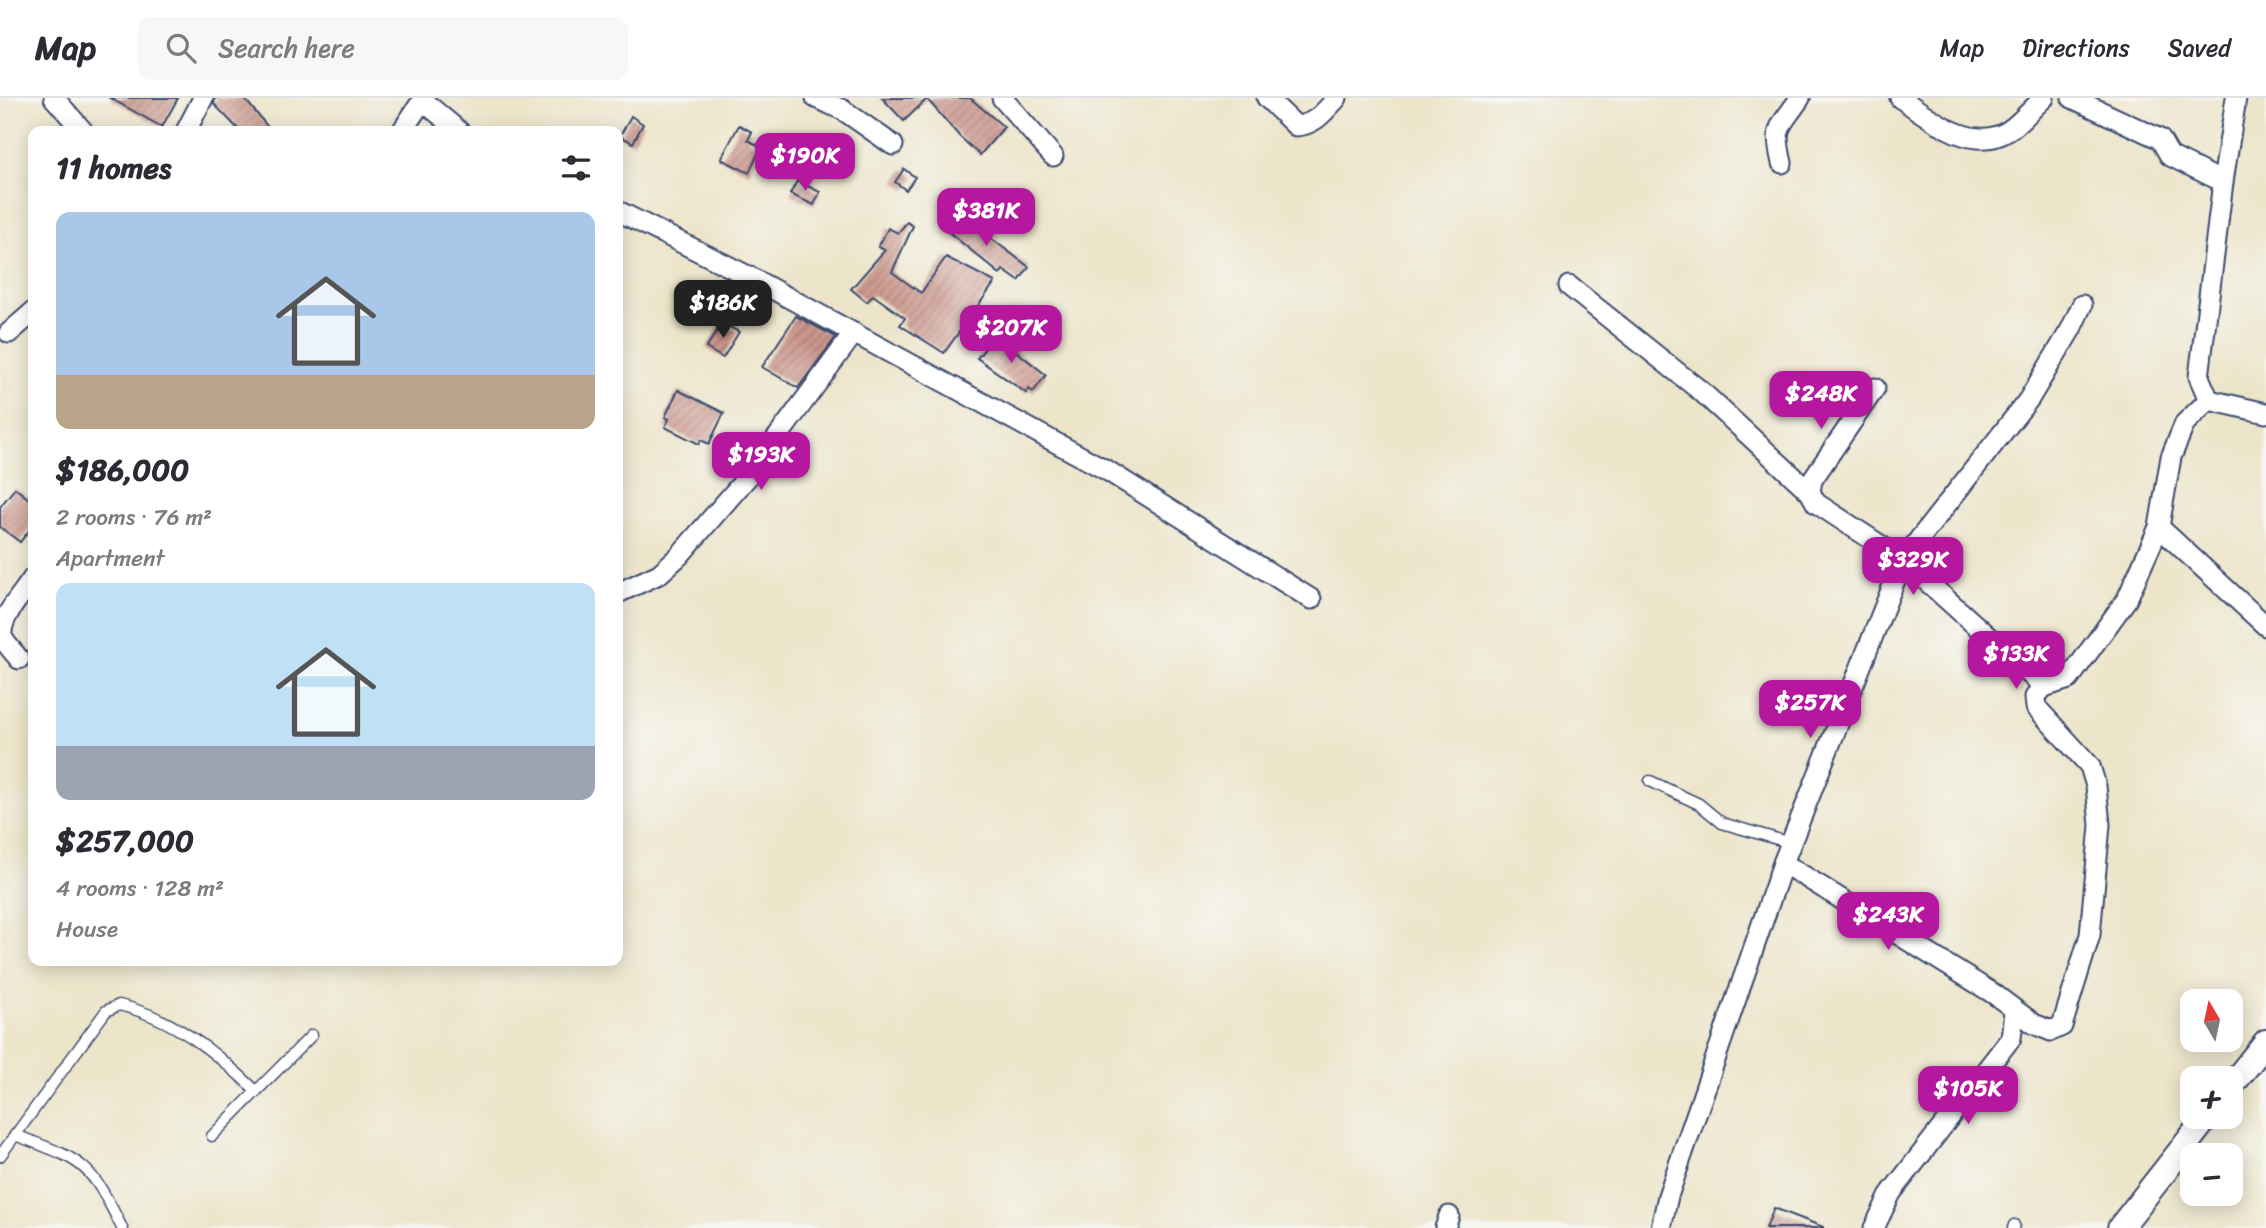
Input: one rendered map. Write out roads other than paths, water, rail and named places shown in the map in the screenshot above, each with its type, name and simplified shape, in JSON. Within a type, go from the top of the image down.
[{"type":"street","points":[[54,98],[79,126]]},
{"type":"street","points":[[189,126],[203,98]]},
{"type":"street","points":[[816,98],[843,110],[893,145]]},
{"type":"street","points":[[1002,98],[1053,156]]},
{"type":"street","points":[[1267,98],[1296,126],[1307,126],[1317,120],[1337,98]]},
{"type":"street","points":[[1783,163],[1777,143],[1778,126],[1800,98]]},
{"type":"street","points":[[1900,98],[1942,126],[1968,137],[1988,138],[2007,131],[2044,98]]},
{"type":"street","points":[[2072,98],[2160,139],[2170,156],[2223,182]]},
{"type":"street","points":[[2209,400],[2199,377],[2236,98]]},
{"type":"street","points":[[405,126],[423,99],[453,126]]},
{"type":"street","points":[[623,214],[854,332],[1108,471],[1311,599]]},
{"type":"street","points":[[1569,286],[1702,392],[1810,492],[1816,503],[1903,560],[2044,687]]},
{"type":"street","points":[[1661,1228],[1668,1196],[1783,863],[1903,560],[2029,399],[2071,329],[2082,305]]},
{"type":"street","points":[[9,333],[28,317]]},
{"type":"street","points":[[623,591],[659,573],[680,556],[751,473],[854,332]]},
{"type":"street","points":[[1810,492],[1812,480],[1875,388]]},
{"type":"street","points":[[2209,400],[2266,413]]},
{"type":"street","points":[[1783,863],[1994,994],[2014,1012],[2051,1031],[2062,1026],[2090,935],[2100,825],[2096,786],[2090,765],[2036,707],[2035,697],[2044,687],[2069,679],[2127,599],[2159,527],[2171,457],[2185,423],[2209,400]]},
{"type":"street","points":[[2159,527],[2266,626]]},
{"type":"street","points":[[19,659],[2,635],[1,626],[4,616],[28,585]]},
{"type":"street","points":[[1874,1228],[1891,1193],[2011,1038],[2014,1012]]},
{"type":"street","points":[[2243,1071],[2266,1042]]},
{"type":"street","points":[[2120,1228],[2198,1129]]},
{"type":"lane","points":[[1650,780],[1699,804],[1722,824],[1791,843]]},
{"type":"lane","points":[[0,1156],[106,1011],[119,1005],[190,1035],[223,1058],[255,1090]]},
{"type":"lane","points":[[212,1136],[255,1090],[313,1035]]},
{"type":"lane","points":[[15,1135],[63,1153],[92,1172],[122,1228]]}]
